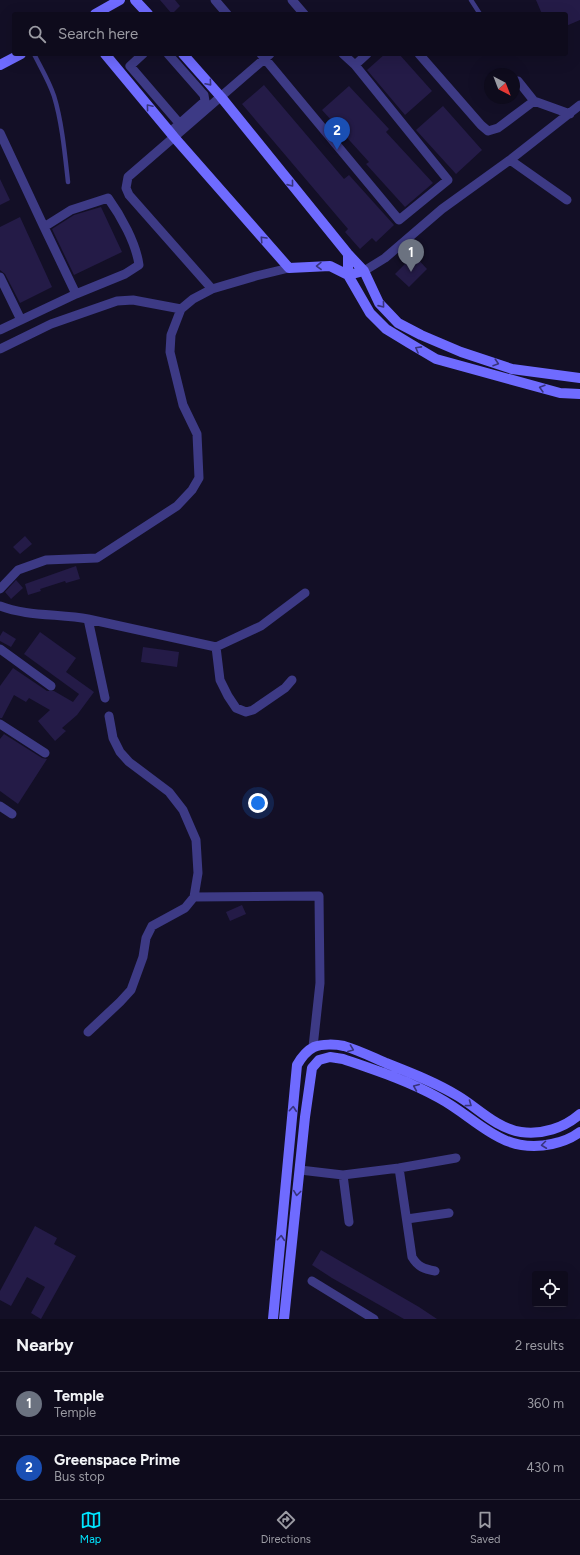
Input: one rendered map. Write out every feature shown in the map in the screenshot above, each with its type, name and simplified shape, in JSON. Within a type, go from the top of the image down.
[{"type":"main road","points":[[99,12],[120,0]]},
{"type":"main road","points":[[135,0],[146,12]]},
{"type":"main road","points":[[0,65],[17,56]]},
{"type":"main road","points":[[107,56],[172,134],[289,268],[330,266],[348,276],[370,313],[386,329],[436,359],[560,393],[580,394]]},
{"type":"main road","points":[[185,56],[221,97],[348,254],[364,271],[379,303],[398,323],[421,335],[461,352],[512,369],[580,378]]},
{"type":"main road","points":[[348,254],[348,276]]},
{"type":"main road","points":[[348,276],[364,271]]},
{"type":"main road","points":[[273,1319],[297,1065],[304,1055],[313,1047],[326,1045],[343,1046],[413,1073],[438,1084],[460,1097],[500,1125],[520,1132],[538,1132],[554,1129],[571,1121],[580,1114]]},
{"type":"main road","points":[[284,1319],[305,1117],[312,1068],[319,1060],[330,1057],[343,1059],[431,1094],[455,1108],[484,1130],[504,1141],[542,1146],[575,1136],[580,1132]]},
{"type":"main road","points":[[484,1130],[492,1120]]},
{"type":"main road","points":[[278,1266],[289,1268]]},
{"type":"street","points":[[215,0],[225,12]]},
{"type":"street","points":[[292,0],[302,12]]},
{"type":"street","points":[[141,56],[130,66],[179,124]]},
{"type":"street","points":[[170,56],[205,98],[205,101],[179,124],[172,134]]},
{"type":"street","points":[[212,289],[132,199],[126,188],[128,177],[172,134],[221,97],[264,56]]},
{"type":"street","points":[[266,56],[400,220],[448,180],[355,65],[345,56]]},
{"type":"street","points":[[355,65],[365,56]]},
{"type":"street","points":[[421,56],[481,125],[488,131],[498,128],[534,101]]},
{"type":"street","points":[[520,84],[534,101],[570,114]]},
{"type":"street","points":[[364,271],[385,258],[442,209],[510,160],[570,114],[580,104]]},
{"type":"street","points":[[0,133],[76,294]]},
{"type":"street","points":[[510,160],[567,200]]},
{"type":"street","points":[[0,330],[76,294],[125,274],[138,265],[138,256],[118,212],[108,198],[71,210],[44,227]]},
{"type":"street","points":[[0,589],[18,570],[46,560],[97,558],[177,506],[192,490],[199,478],[197,434],[182,405],[170,352],[171,334],[181,309],[193,299],[212,289],[289,268]]},
{"type":"street","points":[[0,277],[21,320]]},
{"type":"street","points":[[0,349],[51,324],[117,301],[133,300],[181,309]]},
{"type":"street","points":[[0,606],[36,614],[68,615],[216,647],[261,626],[305,593]]},
{"type":"street","points":[[88,619],[105,698]]},
{"type":"street","points":[[216,647],[220,680],[236,708],[246,712],[253,710],[285,688],[292,680]]},
{"type":"street","points":[[0,648],[51,686]]},
{"type":"street","points":[[88,1032],[131,990],[143,957],[146,938],[152,926],[185,908],[194,897],[198,873],[196,840],[183,810],[169,792],[129,762],[120,752],[113,738],[109,716]]},
{"type":"street","points":[[0,724],[45,753]]},
{"type":"street","points":[[0,806],[12,814]]},
{"type":"street","points":[[194,897],[319,896],[320,983],[313,1047]]},
{"type":"street","points":[[300,1170],[342,1175],[399,1168],[456,1158]]},
{"type":"street","points":[[399,1168],[412,1257],[416,1264],[424,1269],[435,1271]]},
{"type":"street","points":[[342,1175],[349,1222]]},
{"type":"street","points":[[407,1219],[449,1214]]},
{"type":"street","points":[[312,1281],[374,1319]]},
{"type":"lane","points":[[471,0],[479,12]]},
{"type":"lane","points":[[35,56],[47,76],[54,97],[65,153],[68,182]]},
{"type":"building","points":[[160,0],[175,0],[180,6],[174,12],[170,12]]},
{"type":"building","points":[[536,0],[580,0],[580,20],[568,25],[568,12],[541,12]]},
{"type":"building","points":[[383,56],[401,56],[432,91],[405,115],[367,70]]},
{"type":"building","points":[[264,85],[344,179],[349,175],[394,225],[376,242],[372,238],[360,249],[345,232],[348,229],[242,104]]},
{"type":"building","points":[[349,86],[389,129],[386,132],[433,183],[405,207],[366,164],[369,162],[322,110]]},
{"type":"building","points":[[443,106],[482,150],[456,174],[416,130]]},
{"type":"building","points":[[0,179],[10,200],[0,205]]},
{"type":"building","points":[[101,207],[122,252],[74,275],[52,229],[74,215]]},
{"type":"building","points":[[20,217],[52,287],[20,303],[5,274],[0,270],[0,227]]},
{"type":"building","points":[[414,255],[427,269],[409,287],[395,274]]},
{"type":"building","points":[[25,536],[32,544],[20,554],[13,547]]},
{"type":"building","points":[[76,566],[80,579],[66,583],[65,581],[40,589],[41,591],[28,595],[25,584]]},
{"type":"building","points":[[16,580],[23,588],[11,599],[5,592]]},
{"type":"building","points":[[3,631],[16,639],[11,647],[0,641],[0,636]]},
{"type":"building","points":[[40,632],[76,658],[66,672],[94,692],[77,715],[62,728],[66,731],[55,741],[38,721],[50,710],[29,698],[26,702],[14,695],[2,718],[0,718],[0,686],[13,668],[47,691],[54,691],[73,702],[79,694],[24,654]]},
{"type":"building","points":[[143,647],[179,652],[177,667],[141,662]]},
{"type":"building","points":[[4,734],[42,758],[47,759],[18,804],[0,791],[0,739]]},
{"type":"building","points":[[242,905],[246,914],[230,921],[226,912]]},
{"type":"building","points":[[35,1226],[57,1238],[54,1244],[76,1256],[41,1319],[31,1313],[45,1287],[27,1277],[11,1306],[0,1300],[0,1291]]},
{"type":"building","points":[[321,1250],[437,1319],[404,1319],[332,1278],[312,1265]]},
{"type":"place","name":"Greenspace Prime","points":[[337,150]]},
{"type":"place","name":"Temple","points":[[411,272]]}]
